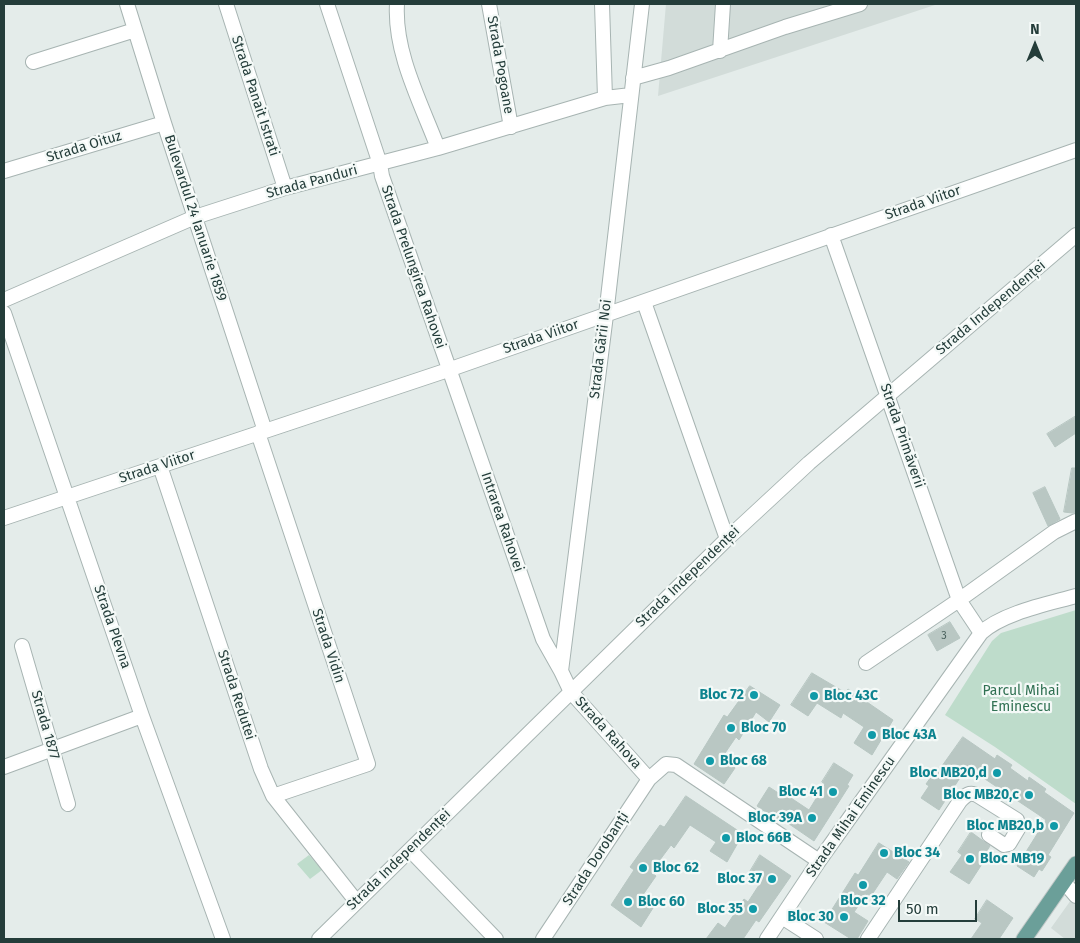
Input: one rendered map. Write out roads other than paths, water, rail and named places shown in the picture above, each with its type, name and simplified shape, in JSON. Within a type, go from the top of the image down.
[{"type":"main road","points":[[1024,939],[1076,864]]},
{"type":"street","name":"Bulevardul 24 Ianuarie 1859","points":[[127,4],[261,432]]},
{"type":"street","name":"Strada Panait Istrati","points":[[226,4],[285,188]]},
{"type":"street","name":"Strada Prelungirea Rahovei","points":[[327,4],[380,164],[382,176],[448,370]]},
{"type":"street","points":[[397,4],[397,32],[404,59],[438,148]]},
{"type":"street","name":"Strada Pogoane","points":[[489,4],[511,127]]},
{"type":"street","points":[[602,4],[605,98]]},
{"type":"street","name":"Strada Gării Noi","points":[[561,671],[606,315],[642,4]]},
{"type":"street","points":[[720,50],[724,4]]},
{"type":"street","points":[[633,78],[669,68],[785,27],[860,4]]},
{"type":"street","points":[[33,62],[135,30]]},
{"type":"street","name":"Strada Panduri","points":[[4,300],[195,217],[285,188],[438,148],[605,98],[631,95]]},
{"type":"street","name":"Strada Oituz","points":[[4,171],[164,123]]},
{"type":"street","name":"Strada Viitor","points":[[4,518],[448,370],[1076,150]]},
{"type":"street","name":"Strada Primăverii","points":[[831,235],[959,600],[981,633]]},
{"type":"street","name":"Strada Independenței","points":[[319,939],[727,539],[809,463],[1076,235]]},
{"type":"street","points":[[644,302],[727,539]]},
{"type":"street","name":"Strada Plevna","points":[[4,313],[142,716],[223,939]]},
{"type":"street","name":"Intrarea Rahovei","points":[[448,370],[543,639],[561,671]]},
{"type":"street","name":"Strada Vidin","points":[[261,432],[368,764],[273,796]]},
{"type":"street","name":"Strada Redutei","points":[[160,466],[261,769],[273,796],[356,901]]},
{"type":"street","points":[[866,663],[1054,532],[1076,520]]},
{"type":"street","name":"Strada Mihai Eminescu","points":[[768,939],[818,862],[981,633],[990,625],[1031,609],[1076,596]]},
{"type":"street","name":"Strada 1877","points":[[22,646],[68,804]]},
{"type":"street","points":[[561,671],[571,692]]},
{"type":"street","name":"Strada Rahova","points":[[571,692],[649,779],[666,764],[676,765],[818,862]]},
{"type":"street","points":[[4,767],[142,716]]},
{"type":"street","name":"Strada Dorobanți","points":[[543,939],[649,779]]},
{"type":"street","points":[[868,939],[966,794],[976,794],[1017,820],[1018,829],[1009,844],[1004,845],[989,835]]},
{"type":"street","points":[[410,850],[496,939]]},
{"type":"street","points":[[1064,882],[1076,896]]},
{"type":"street","points":[[782,917],[816,939]]},
{"type":"place","name":"Bloc 72","points":[[754,695]]},
{"type":"place","name":"Bloc 43C","points":[[814,696]]},
{"type":"place","name":"Bloc 70","points":[[731,728]]},
{"type":"place","name":"Bloc 43A","points":[[872,735]]},
{"type":"place","name":"Bloc 68","points":[[710,761]]},
{"type":"place","name":"Bloc MB20,d","points":[[997,773]]},
{"type":"place","name":"Bloc 41","points":[[833,792]]},
{"type":"place","name":"Bloc MB20,c","points":[[1029,795]]},
{"type":"place","name":"Bloc 39A","points":[[812,818]]},
{"type":"place","name":"Bloc MB20,b","points":[[1054,826]]},
{"type":"place","name":"Bloc 66B","points":[[726,838]]},
{"type":"place","name":"Bloc 34","points":[[884,853]]},
{"type":"place","name":"Bloc MB19","points":[[970,859]]},
{"type":"place","name":"Bloc 62","points":[[643,868]]},
{"type":"place","name":"Bloc 37","points":[[772,879]]},
{"type":"place","name":"Bloc 32","points":[[863,885]]},
{"type":"place","name":"Bloc 60","points":[[628,902]]},
{"type":"place","name":"Bloc 35","points":[[753,909]]},
{"type":"place","name":"Bloc 30","points":[[844,917]]},
{"type":"park label","name":"Parcul Mihai Eminescu","points":[[1021,700]]}]
